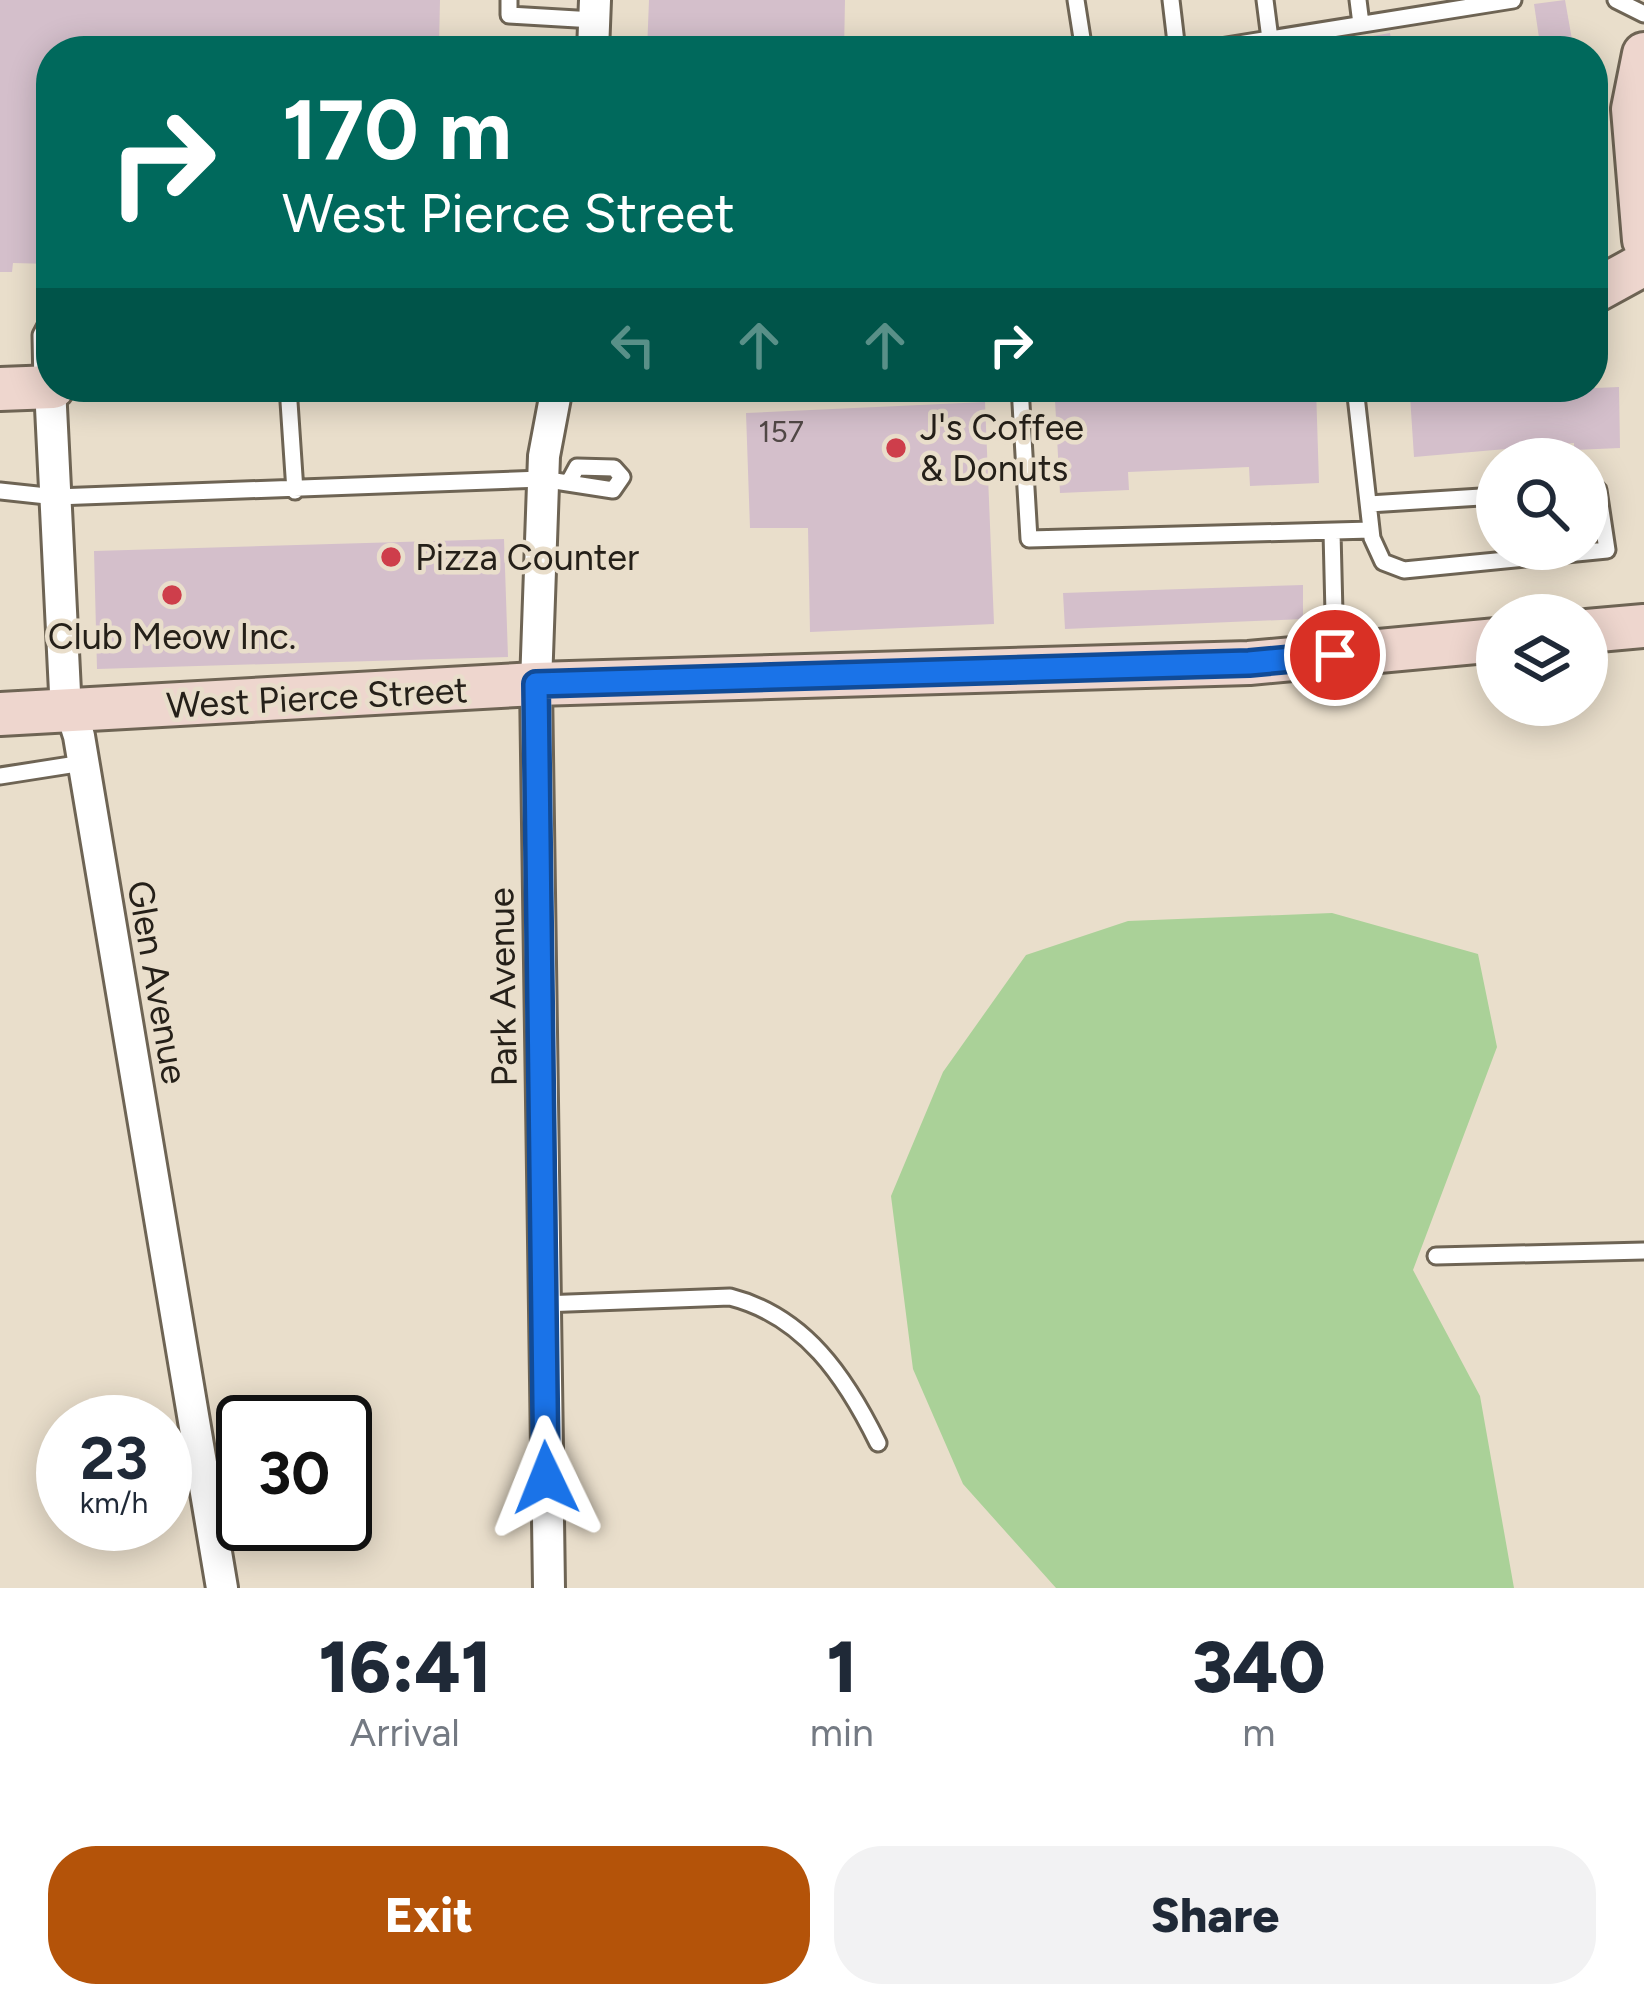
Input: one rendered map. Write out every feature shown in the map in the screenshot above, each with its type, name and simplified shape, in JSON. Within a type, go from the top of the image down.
[{"type":"main road","points":[[1644,54],[1633,123],[1644,240]]},
{"type":"main road","points":[[1608,259],[1644,263]]},
{"type":"main road","points":[[1608,283],[1644,263]]},
{"type":"main road","points":[[1608,630],[1644,626]]},
{"type":"main road","name":"West Pierce Street","points":[[0,714],[536,684],[1249,663],[1476,642]]},
{"type":"street","name":"Glen Avenue","points":[[39,402],[56,497],[65,692],[83,763],[222,1588]]},
{"type":"street","name":"Park Avenue","points":[[549,1588],[536,684],[556,480],[557,402]]},
{"type":"lane","points":[[509,0],[509,15],[594,24]]},
{"type":"lane","points":[[1076,0],[1082,36]]},
{"type":"lane","points":[[1171,0],[1175,36]]},
{"type":"lane","points":[[1265,0],[1270,36]]},
{"type":"lane","points":[[1358,0],[1361,24]]},
{"type":"lane","points":[[1288,36],[1454,5],[1513,0]]},
{"type":"lane","points":[[1616,0],[1644,14]]},
{"type":"lane","points":[[288,402],[296,490]]},
{"type":"lane","points":[[1021,402],[1029,539],[1371,530]]},
{"type":"lane","points":[[1357,402],[1371,530],[1383,562],[1404,570],[1476,563]]},
{"type":"lane","points":[[0,491],[56,497],[556,480]]},
{"type":"lane","points":[[1369,504],[1476,497]]},
{"type":"lane","points":[[1332,532],[1335,655]]},
{"type":"lane","points":[[0,776],[83,763]]},
{"type":"lane","points":[[1436,1256],[1644,1251]]},
{"type":"lane","points":[[542,1304],[730,1297],[753,1303],[820,1349],[855,1396],[878,1444]]},
{"type":"green space","points":[[1332,913],[1478,954],[1497,1047],[1413,1270],[1480,1396],[1514,1588],[1056,1588],[963,1484],[913,1369],[891,1196],[943,1072],[1026,955],[1128,921]]},
{"type":"building","points":[[0,0],[440,0],[439,36],[36,36],[36,264],[13,263],[12,272],[0,272]]},
{"type":"building","points":[[649,0],[845,0],[844,36],[648,36]]},
{"type":"building","points":[[1565,0],[1571,36],[1539,36],[1534,4]]},
{"type":"building","points":[[1608,387],[1619,387],[1620,448],[1608,449],[1608,438],[1476,438],[1476,452],[1414,457],[1410,402],[1608,402]]},
{"type":"building","points":[[985,402],[994,624],[810,632],[808,528],[750,528],[746,413]]},
{"type":"building","points":[[1055,402],[1316,402],[1319,483],[1250,486],[1249,467],[1128,472],[1129,490],[1060,493]]},
{"type":"building","points":[[504,539],[508,657],[97,669],[94,551]]},
{"type":"building","points":[[1303,585],[1303,619],[1065,629],[1063,593]]},
{"type":"place","name":"J's Coffee & Donuts","points":[[896,448]]},
{"type":"place","name":"Pizza Counter","points":[[391,557]]},
{"type":"place","name":"Club Meow Inc.","points":[[172,595]]},
{"type":"route","points":[[546,1478],[536,684],[1249,663],[1335,655]]}]
